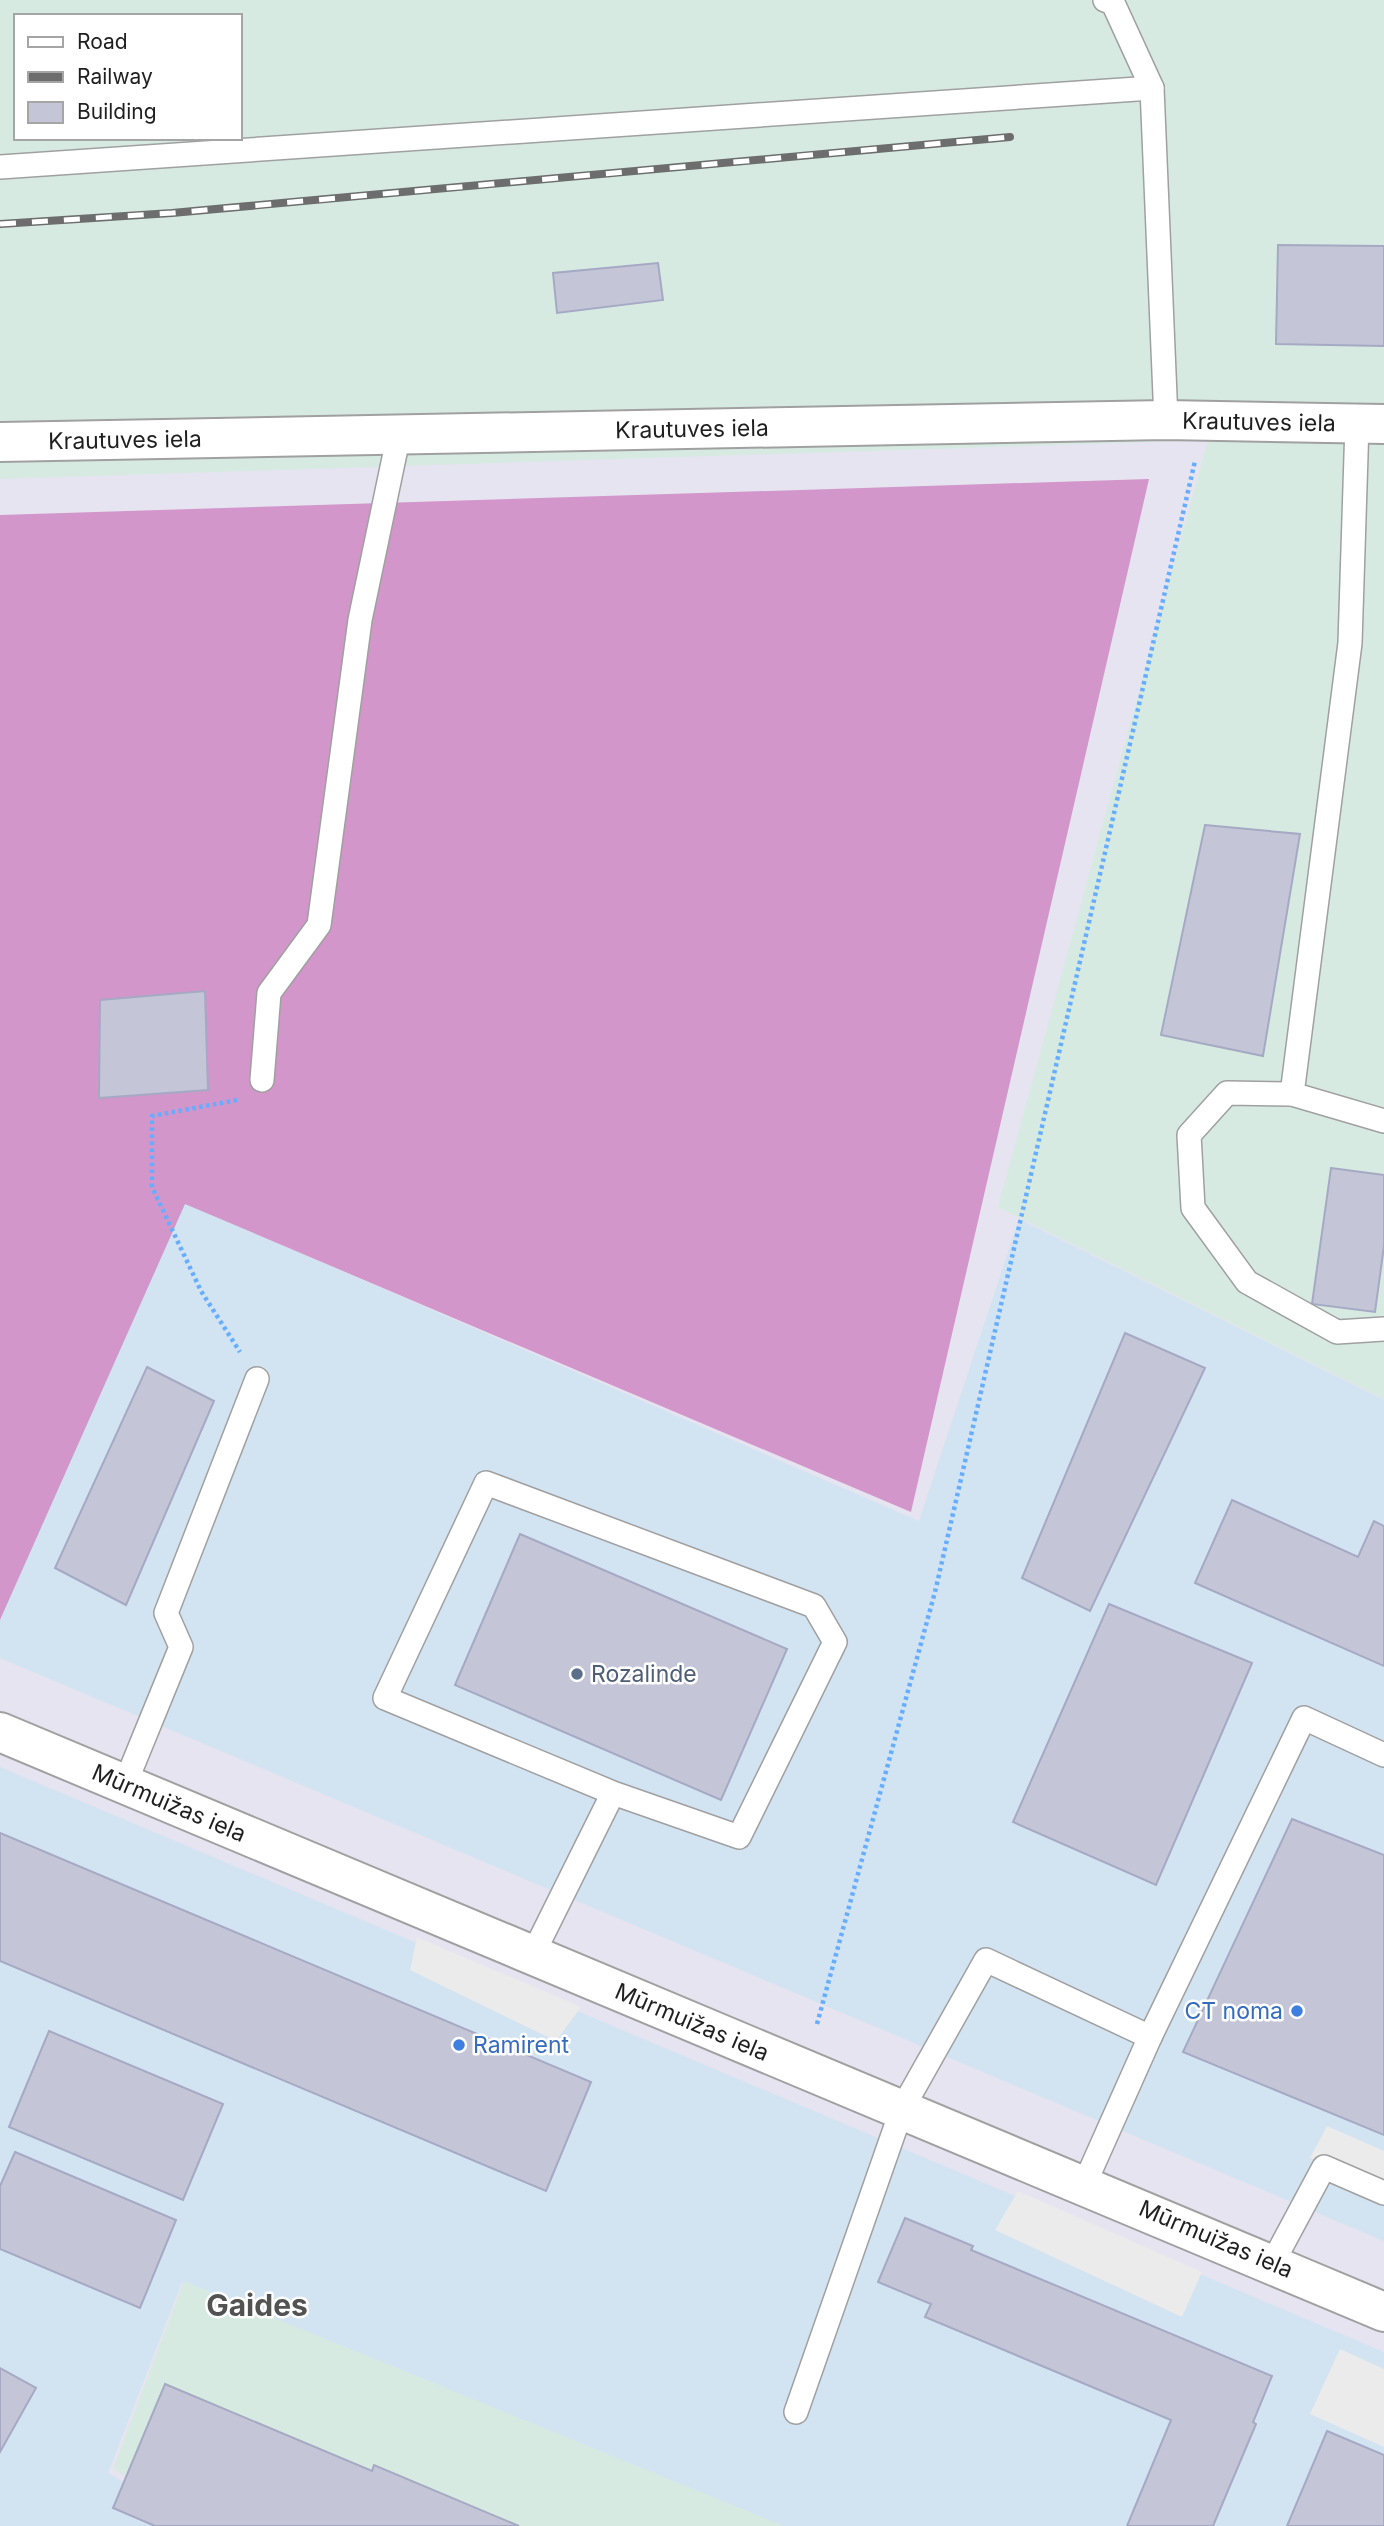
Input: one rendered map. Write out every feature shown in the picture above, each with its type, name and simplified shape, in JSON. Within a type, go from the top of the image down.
[{"type":"street","name":"Krautuves iela","points":[[0,442],[1166,420],[1371,424]]},
{"type":"street","name":"Mūrmuižas iela","points":[[0,1732],[532,1956],[1273,2262],[1384,2312]]},
{"type":"lane","points":[[1105,0],[1113,3],[1152,88],[1166,420]]},
{"type":"lane","points":[[0,167],[1152,88]]},
{"type":"lane","points":[[1292,1094],[1350,643],[1371,424]]},
{"type":"lane","points":[[262,1080],[269,993],[319,925],[360,620],[399,434]]},
{"type":"lane","points":[[1384,1121],[1292,1094],[1227,1093],[1189,1135],[1193,1208],[1247,1282],[1337,1332],[1384,1329]]},
{"type":"lane","points":[[125,1784],[181,1647],[166,1612],[257,1379]]},
{"type":"lane","points":[[486,1483],[814,1606],[835,1642],[739,1837],[613,1793],[385,1698],[486,1483]]},
{"type":"lane","points":[[1084,2185],[1150,2037],[1304,1718],[1384,1755]]},
{"type":"lane","points":[[532,1956],[613,1793]]},
{"type":"lane","points":[[796,2412],[902,2109],[986,1960],[1150,2037]]},
{"type":"lane","points":[[1273,2262],[1324,2167],[1384,2193]]},
{"type":"path","points":[[817,2024],[934,1592],[1204,420]]},
{"type":"path","points":[[257,1379],[201,1291],[152,1187],[152,1116],[236,1101],[262,1080]]},
{"type":"shaded area","points":[[0,0],[1384,0],[1384,1399],[998,1207],[1208,440],[0,479]]},
{"type":"shaded area","points":[[1149,479],[911,1512],[185,1204],[0,1620],[0,515]]},
{"type":"shaded area","points":[[183,1202],[919,1521],[1019,1219],[1384,1400],[1384,2241],[0,1658],[0,1608]]},
{"type":"shaded area","points":[[0,1767],[1384,2352],[1384,2526],[782,2526],[182,2282],[108,2473],[199,2526],[0,2526]]},
{"type":"shaded area","points":[[417,1937],[581,2007],[556,2041],[410,1970]]},
{"type":"shaded area","points":[[1327,2126],[1384,2151],[1384,2190],[1310,2158]]},
{"type":"shaded area","points":[[1018,2191],[1202,2272],[1182,2317],[995,2230]]},
{"type":"shaded area","points":[[184,2281],[784,2526],[207,2526],[113,2469]]},
{"type":"shaded area","points":[[1340,2349],[1384,2369],[1384,2447],[1310,2414]]},
{"type":"building","points":[[1278,245],[1384,246],[1384,346],[1276,344]]},
{"type":"building","points":[[658,263],[663,300],[557,313],[553,273]]},
{"type":"building","points":[[1205,825],[1300,834],[1263,1056],[1161,1035]]},
{"type":"building","points":[[205,991],[208,1090],[99,1098],[100,1000]]},
{"type":"building","points":[[1331,1168],[1384,1175],[1384,1246],[1375,1312],[1312,1304]]},
{"type":"building","points":[[1125,1333],[1205,1368],[1090,1611],[1022,1578]]},
{"type":"building","points":[[147,1367],[214,1401],[126,1605],[55,1568]]},
{"type":"building","points":[[1232,1500],[1358,1557],[1374,1521],[1384,1526],[1384,1666],[1195,1583]]},
{"type":"building","points":[[520,1534],[787,1649],[721,1800],[455,1685]]},
{"type":"building","points":[[1109,1604],[1252,1663],[1156,1885],[1013,1822]]},
{"type":"building","points":[[1292,1819],[1384,1855],[1384,2135],[1183,2052]]},
{"type":"building","points":[[0,1833],[591,2082],[546,2191],[0,1961]]},
{"type":"building","points":[[49,2031],[223,2104],[183,2200],[9,2127]]},
{"type":"building","points":[[15,2152],[176,2220],[140,2308],[0,2249],[0,2186]]},
{"type":"building","points":[[905,2218],[973,2246],[971,2250],[1272,2376],[1253,2422],[1256,2424],[1213,2526],[1127,2526],[1171,2420],[925,2317],[931,2304],[878,2282]]},
{"type":"building","points":[[0,2368],[36,2388],[0,2452]]},
{"type":"building","points":[[165,2384],[372,2471],[374,2465],[519,2526],[155,2526],[113,2508]]},
{"type":"building","points":[[1327,2431],[1384,2455],[1384,2526],[1287,2526]]},
{"type":"railway","points":[[0,224],[172,213],[1010,137]]},
{"type":"place","name":"Rozalinde","points":[[577,1674]]},
{"type":"place","name":"CT noma","points":[[1297,2011]]},
{"type":"place","name":"Ramirent","points":[[459,2045]]},
{"type":"district","name":"Gaides","points":[[257,2305]]}]
